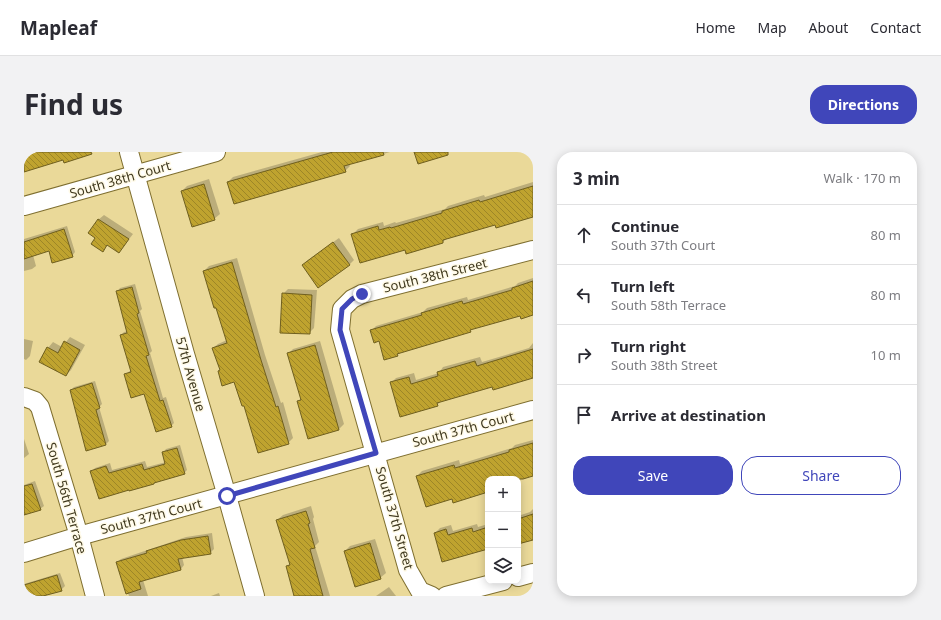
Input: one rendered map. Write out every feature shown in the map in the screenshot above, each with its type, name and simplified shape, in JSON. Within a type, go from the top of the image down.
[{"type":"street","name":"57th Avenue","points":[[129,152],[184,354],[227,496],[255,596]]},
{"type":"street","name":"South 38th Court","points":[[24,206],[216,152]]},
{"type":"street","name":"South 38th Street","points":[[342,309],[352,299],[362,294],[533,250]]},
{"type":"street","name":"South 37th Street","points":[[342,309],[340,330],[408,570],[420,591],[432,596]]},
{"type":"street","name":"South 56th Terrace","points":[[30,399],[40,407],[79,536],[95,596]]},
{"type":"street","name":"South 37th Court","points":[[24,553],[79,536],[533,410]]},
{"type":"street","points":[[521,576],[533,573]]},
{"type":"street","points":[[446,596],[491,584]]},
{"type":"building","points":[[24,152],[91,152],[92,154],[64,163],[63,160],[24,172]]},
{"type":"building","points":[[333,152],[383,152],[384,155],[344,166],[346,172],[234,204],[227,182]]},
{"type":"building","points":[[414,152],[448,152],[448,155],[418,164]]},
{"type":"building","points":[[204,184],[215,220],[192,227],[181,191]]},
{"type":"building","points":[[533,186],[533,217],[496,228],[495,225],[443,240],[443,243],[406,254],[405,250],[360,263],[351,234],[378,226],[379,230],[391,228],[479,200],[480,202]]},
{"type":"building","points":[[98,219],[129,239],[119,253],[107,245],[103,252],[91,244],[95,238],[88,233]]},
{"type":"building","points":[[64,229],[73,257],[52,263],[49,251],[24,259],[24,242]]},
{"type":"building","points":[[333,242],[350,265],[318,288],[302,265]]},
{"type":"building","points":[[232,262],[261,360],[276,407],[278,406],[289,444],[258,453],[244,406],[242,406],[234,382],[222,386],[218,371],[220,370],[212,348],[227,343],[216,308],[214,308],[203,271]]},
{"type":"building","points":[[533,281],[533,315],[521,319],[520,316],[470,330],[471,332],[397,354],[398,356],[384,360],[379,341],[374,343],[370,330],[422,315],[421,313],[462,301],[463,304],[512,290],[512,288]]},
{"type":"building","points":[[132,287],[139,313],[137,314],[149,355],[146,356],[160,401],[163,400],[172,427],[156,432],[144,394],[131,398],[124,374],[131,372],[120,335],[127,333],[116,291]]},
{"type":"building","points":[[282,293],[312,295],[310,334],[280,333]]},
{"type":"building","points":[[64,341],[80,350],[66,376],[39,362],[47,347],[58,353]]},
{"type":"building","points":[[315,345],[339,430],[308,439],[297,401],[301,400],[287,353]]},
{"type":"building","points":[[533,349],[533,378],[493,390],[492,387],[437,403],[438,406],[400,417],[390,382],[409,377],[411,384],[438,376],[437,372],[475,361],[477,366]]},
{"type":"building","points":[[92,383],[100,408],[96,410],[106,445],[86,451],[70,390]]},
{"type":"building","points":[[533,443],[533,476],[521,479],[521,476],[485,476],[485,493],[453,503],[452,499],[426,507],[416,476],[454,465],[455,468],[509,452],[509,450]]},
{"type":"building","points":[[177,448],[185,474],[99,499],[90,471],[106,466],[109,473],[142,464],[144,470],[165,464],[162,452]]},
{"type":"building","points":[[32,484],[41,510],[24,515],[24,486]]},
{"type":"building","points":[[306,511],[315,548],[310,549],[323,596],[294,596],[286,566],[290,565],[276,520]]},
{"type":"building","points":[[533,514],[533,540],[521,543],[521,518]]},
{"type":"building","points":[[472,528],[473,532],[485,528],[485,550],[442,562],[434,533],[446,529],[448,535]]},
{"type":"building","points":[[208,536],[211,554],[178,559],[181,570],[139,582],[141,589],[126,594],[116,562],[147,553],[146,551],[181,540]]},
{"type":"building","points":[[370,543],[381,579],[355,587],[344,551]]},
{"type":"building","points":[[57,575],[62,591],[43,596],[24,596],[24,585]]},
{"type":"route","points":[[227,496],[376,453],[340,330],[342,309],[352,299],[362,294]]}]
